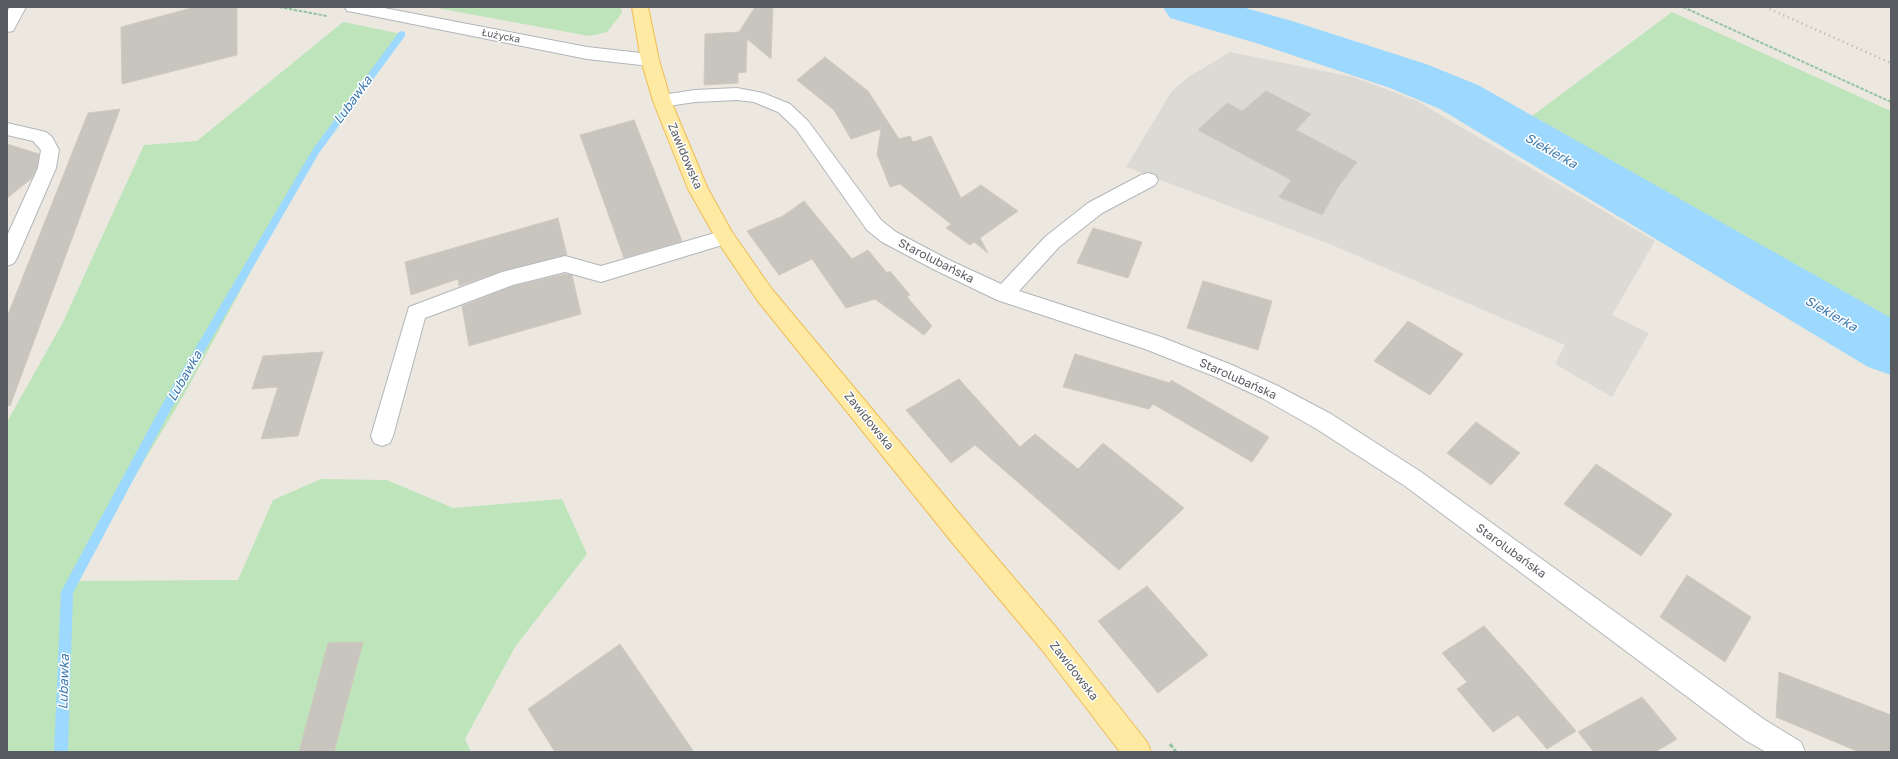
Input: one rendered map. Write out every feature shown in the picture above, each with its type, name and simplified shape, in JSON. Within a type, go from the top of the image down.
[{"type":"main road","name":"Zawidowska","points":[[640,7],[650,60],[662,101],[698,189],[725,237],[764,294],[964,538],[1051,641],[1137,752]]},
{"type":"street","points":[[7,27],[18,7]]},
{"type":"street","name":"Łużycka","points":[[353,7],[588,53],[650,60]]},
{"type":"street","name":"Starolubańska","points":[[662,101],[695,96],[737,94],[757,97],[784,108],[802,125],[859,206],[874,225],[884,233],[913,251],[1004,294],[1153,343],[1210,365],[1270,392],[1324,422],[1413,479],[1678,674],[1756,730],[1791,752]]},
{"type":"street","points":[[7,129],[39,136],[45,141],[50,150],[47,168],[7,258]]},
{"type":"street","points":[[1004,294],[1052,242],[1070,227],[1095,208],[1148,180]]},
{"type":"street","points":[[382,436],[416,313],[509,278],[565,264],[601,274],[725,237]]},
{"type":"path","points":[[1683,7],[1891,102]]},
{"type":"shaded area","points":[[1230,52],[1353,77],[1415,100],[1655,241],[1612,315],[1649,333],[1612,397],[1555,364],[1565,345],[1332,245],[1126,167],[1172,91],[1190,76]]},
{"type":"green space","points":[[431,7],[621,7],[622,13],[607,32],[589,36]]},
{"type":"green space","points":[[1672,12],[1891,111],[1891,324],[1532,116]]},
{"type":"green space","points":[[343,22],[402,34],[316,151],[185,393],[72,581],[238,580],[273,500],[321,479],[387,480],[453,508],[562,499],[587,554],[515,647],[465,739],[471,752],[7,752],[7,422],[63,322],[144,145],[197,141]]},
{"type":"building","points":[[195,7],[237,7],[237,55],[122,84],[121,27]]},
{"type":"building","points":[[755,7],[773,7],[771,59],[747,39],[746,72],[738,73],[738,83],[704,85],[705,34],[739,32]]},
{"type":"building","points":[[825,57],[868,91],[899,139],[910,136],[913,142],[931,136],[961,198],[981,185],[1018,211],[980,238],[988,253],[974,242],[970,245],[946,228],[951,224],[900,184],[890,187],[877,154],[881,129],[851,139],[834,110],[797,80]]},
{"type":"building","points":[[1266,91],[1311,114],[1296,130],[1357,162],[1338,187],[1322,215],[1279,197],[1291,180],[1198,130],[1227,103],[1242,111]]},
{"type":"building","points":[[120,109],[10,406],[7,405],[7,317],[88,113]]},
{"type":"building","points":[[634,120],[682,241],[624,258],[580,135]]},
{"type":"building","points":[[7,144],[39,154],[37,168],[31,179],[7,198]]},
{"type":"building","points":[[804,201],[852,259],[868,250],[887,273],[890,271],[910,295],[907,297],[932,326],[924,335],[875,299],[846,308],[812,259],[779,275],[747,231],[783,216]]},
{"type":"building","points":[[558,218],[567,255],[502,271],[459,286],[458,279],[411,295],[405,262]]},
{"type":"building","points":[[1093,228],[1142,242],[1128,278],[1077,263]]},
{"type":"building","points":[[565,274],[572,275],[581,314],[469,346],[462,306],[513,286]]},
{"type":"building","points":[[1203,281],[1272,301],[1258,350],[1187,328]]},
{"type":"building","points":[[1408,321],[1463,354],[1430,395],[1374,361]]},
{"type":"building","points":[[323,352],[298,436],[261,439],[278,387],[252,389],[263,356]]},
{"type":"building","points":[[1075,354],[1170,383],[1171,380],[1269,437],[1252,462],[1153,404],[1149,409],[1063,387]]},
{"type":"building","points":[[959,379],[1020,447],[1035,434],[1078,469],[1103,443],[1184,508],[1119,570],[975,445],[951,463],[906,410]]},
{"type":"building","points":[[1476,422],[1520,453],[1491,485],[1447,453]]},
{"type":"building","points":[[1596,464],[1672,514],[1641,556],[1564,504]]},
{"type":"building","points":[[1687,575],[1751,617],[1725,662],[1660,617]]},
{"type":"building","points":[[1147,586],[1208,655],[1158,693],[1098,621]]},
{"type":"building","points":[[1484,626],[1576,731],[1547,749],[1518,715],[1493,732],[1457,689],[1467,682],[1442,653]]},
{"type":"building","points":[[363,642],[334,752],[299,752],[328,643]]},
{"type":"building","points":[[620,644],[694,752],[555,752],[528,709]]},
{"type":"building","points":[[1779,672],[1891,715],[1891,752],[1859,752],[1776,717]]},
{"type":"building","points":[[1642,697],[1677,739],[1655,752],[1594,752],[1578,732]]},
{"type":"waterway","name":"Siekierka","points":[[1187,7],[1274,32],[1408,76],[1459,97],[1891,349]]},
{"type":"waterway","name":"Lubawka","points":[[61,752],[67,592],[167,406],[316,151],[402,34]]},
{"type":"railway","points":[[1765,7],[1891,63]]}]
